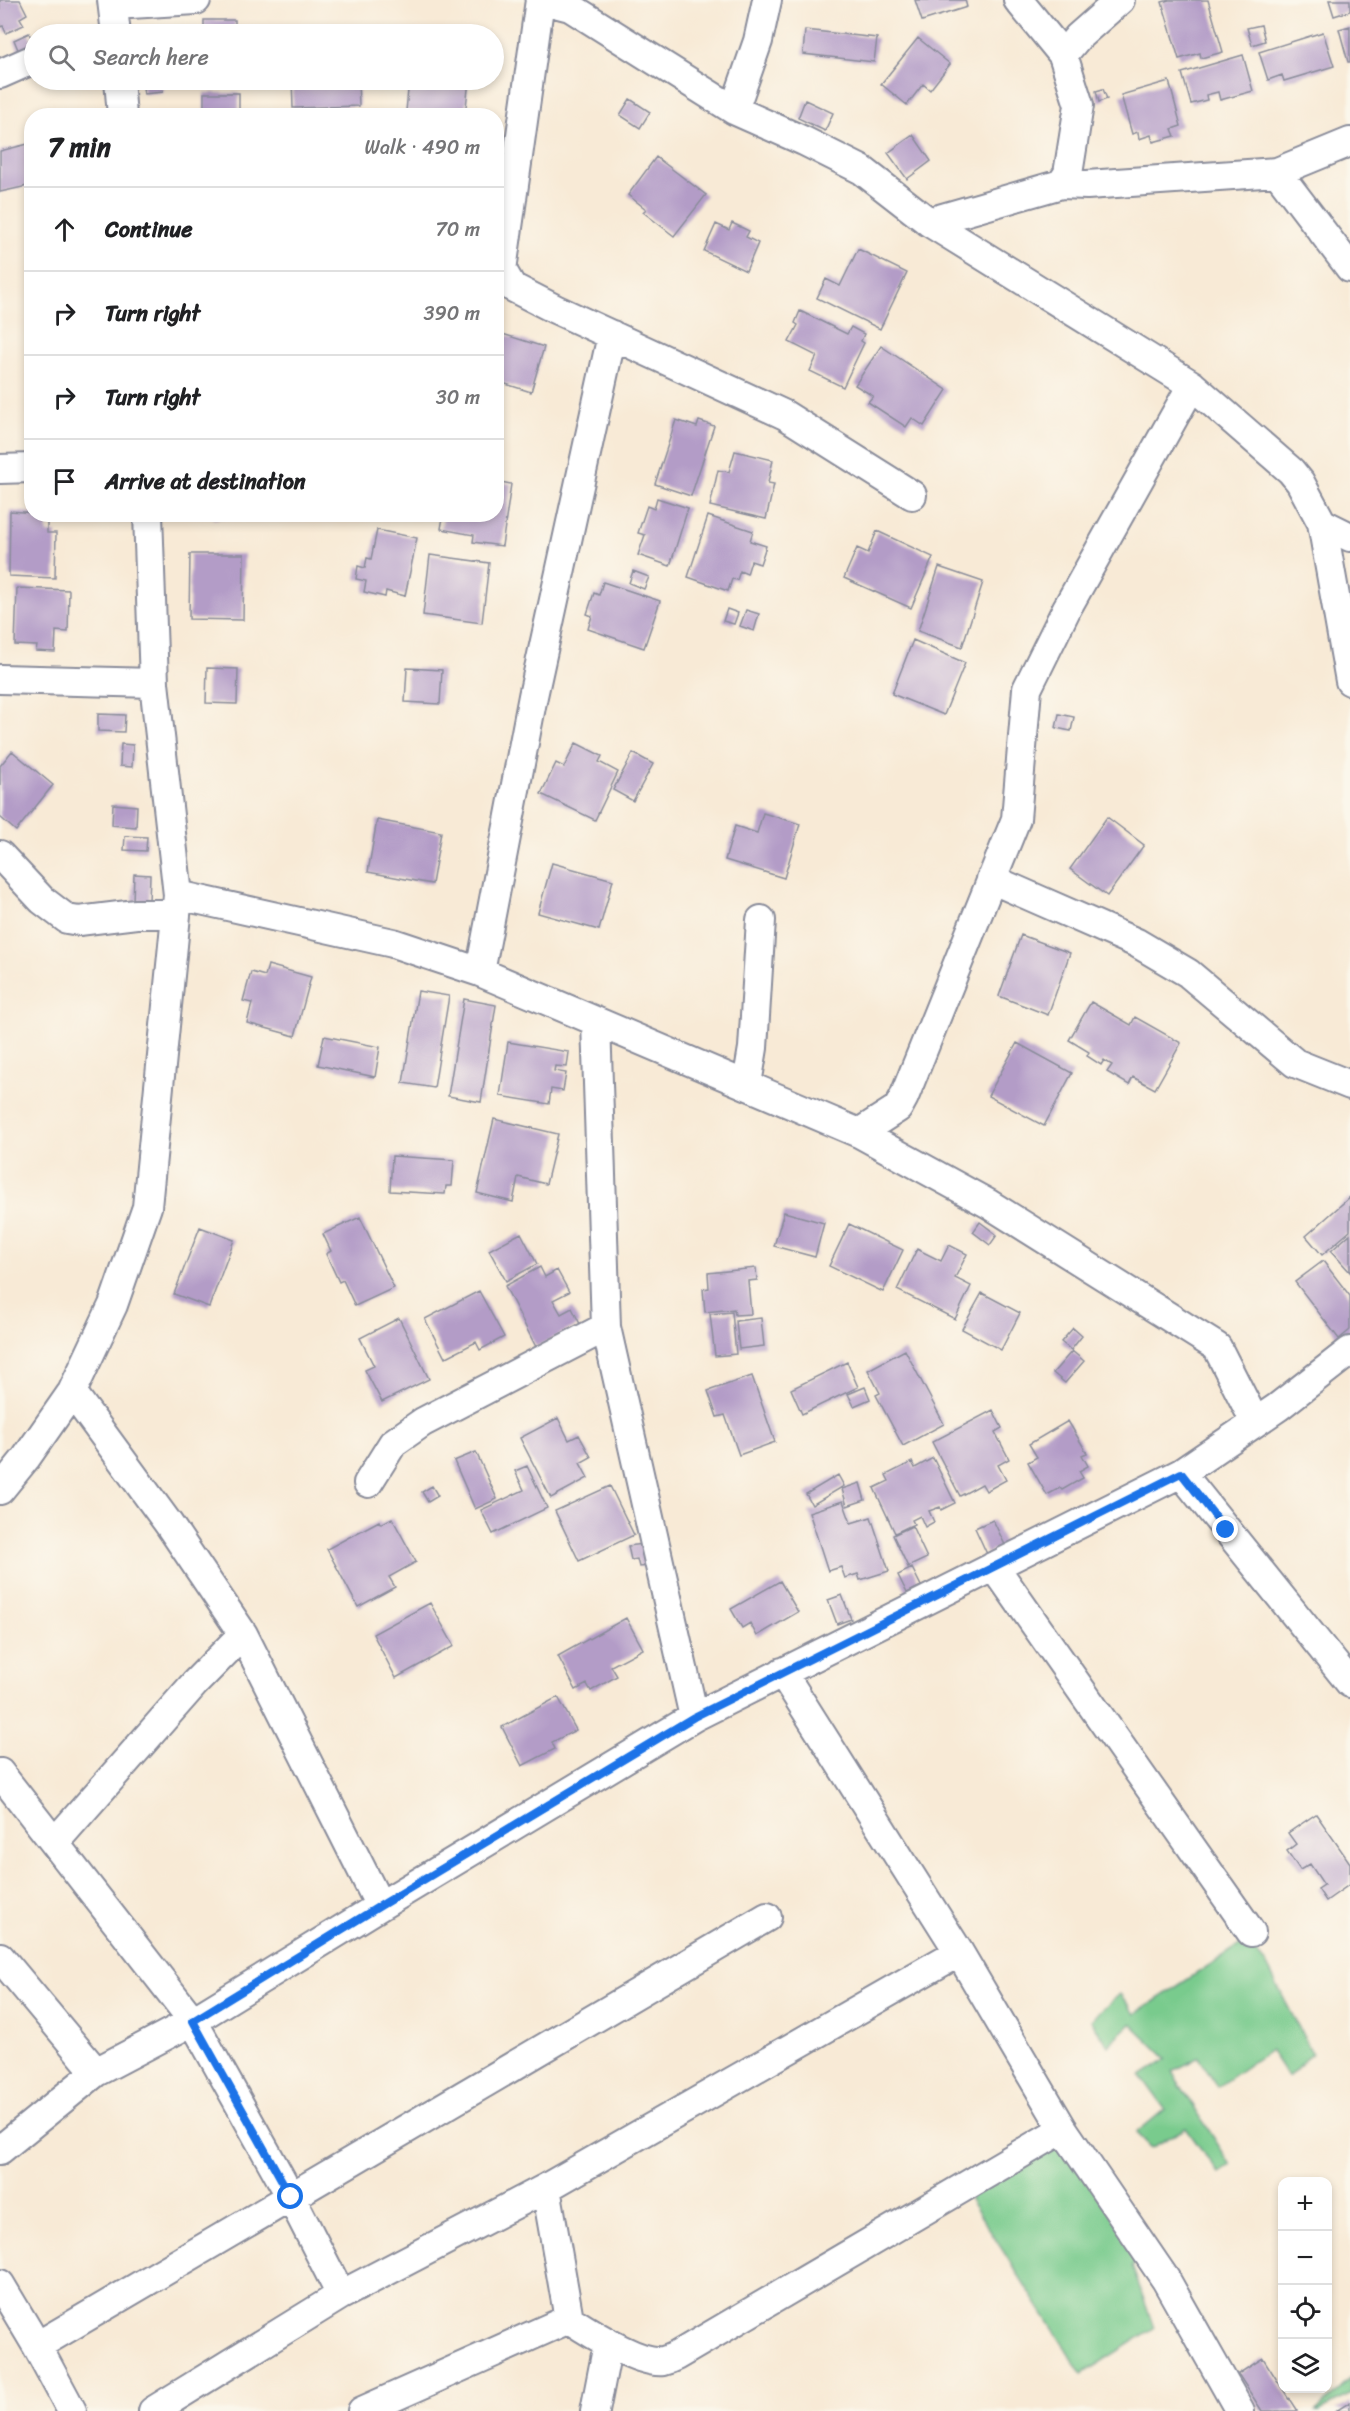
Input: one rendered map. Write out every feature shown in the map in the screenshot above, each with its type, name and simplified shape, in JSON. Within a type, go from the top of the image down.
[{"type":"street","points":[[115,24],[113,2],[196,0]]},
{"type":"street","points":[[504,250],[542,0],[570,7],[734,110],[862,170],[929,222],[1191,385],[1291,471],[1300,482],[1322,523],[1350,681]]},
{"type":"street","points":[[734,110],[758,41],[767,0]]},
{"type":"street","points":[[1018,0],[1063,55],[1079,105],[1068,174],[1061,184]]},
{"type":"street","points":[[1063,55],[1078,37],[1120,0]]},
{"type":"street","points":[[0,74],[24,64]]},
{"type":"street","points":[[120,90],[121,108]]},
{"type":"street","points":[[929,222],[1061,184],[1277,172],[1350,142]]},
{"type":"street","points":[[1277,172],[1350,268]]},
{"type":"street","points":[[504,275],[512,287],[785,415],[912,495]]},
{"type":"street","points":[[480,972],[533,696],[612,335]]},
{"type":"street","points":[[860,1133],[898,1108],[904,1097],[1016,819],[1028,689],[1067,608],[1191,385]]},
{"type":"street","points":[[0,469],[24,468]]},
{"type":"street","points":[[0,1490],[27,1458],[72,1392],[113,1305],[147,1207],[177,904],[154,683],[148,522]]},
{"type":"street","points":[[1322,523],[1350,537]]},
{"type":"street","points":[[0,680],[154,683]]},
{"type":"street","points":[[0,855],[42,900],[67,919],[80,921],[136,914],[177,904],[393,943],[480,972],[860,1133],[989,1204],[1217,1347],[1255,1422]]},
{"type":"street","points":[[991,879],[1137,943],[1188,973],[1294,1063],[1350,1085]]},
{"type":"street","points":[[747,1084],[753,1048],[761,920]]},
{"type":"street","points":[[596,1022],[606,1327],[694,1717]]},
{"type":"street","points":[[368,1483],[393,1443],[423,1422],[606,1327]]},
{"type":"street","points":[[0,2150],[96,2072],[193,2021],[694,1717],[1181,1473],[1255,1422],[1350,1351]]},
{"type":"street","points":[[72,1392],[168,1523],[243,1634],[380,1906]]},
{"type":"street","points":[[1181,1473],[1350,1683]]},
{"type":"street","points":[[994,1566],[1251,1932]]},
{"type":"street","points":[[55,1842],[195,1683],[243,1634]]},
{"type":"street","points":[[782,1672],[959,1952],[1063,2129],[1166,2280],[1240,2411]]},
{"type":"street","points":[[0,1773],[193,2021],[291,2197],[341,2295]]},
{"type":"street","points":[[37,2346],[767,1917]]},
{"type":"street","points":[[153,2411],[341,2295],[546,2188],[959,1952]]},
{"type":"street","points":[[0,1957],[96,2072]]},
{"type":"street","points":[[546,2188],[568,2319],[608,2344],[661,2361],[676,2356],[1063,2129]]},
{"type":"street","points":[[0,2284],[72,2411]]},
{"type":"street","points":[[362,2411],[568,2319]]},
{"type":"street","points":[[595,2411],[608,2344]]},
{"type":"green space","points":[[1246,1941],[1266,1964],[1312,2053],[1288,2077],[1270,2050],[1217,2087],[1199,2057],[1172,2072],[1231,2165],[1219,2174],[1186,2128],[1151,2148],[1136,2133],[1165,2109],[1141,2076],[1167,2059],[1131,2024],[1108,2045],[1091,2020],[1120,1994],[1135,2014]]},
{"type":"green space","points":[[1065,2139],[1146,2258],[1132,2266],[1154,2328],[1082,2374],[969,2198]]},
{"type":"green space","points":[[1350,2379],[1350,2394],[1316,2411]]},
{"type":"building","points":[[0,0],[20,0],[27,14],[20,18],[24,25],[6,33],[3,26],[0,27]]},
{"type":"building","points":[[915,0],[965,0],[967,7],[922,21]]},
{"type":"building","points":[[1208,0],[1223,52],[1201,58],[1200,53],[1179,59],[1162,2]]},
{"type":"building","points":[[1329,0],[1350,0],[1350,11],[1334,16]]},
{"type":"building","points":[[204,20],[235,20],[235,24],[204,24]]},
{"type":"building","points":[[1261,25],[1265,41],[1252,45],[1247,28]]},
{"type":"building","points":[[1350,26],[1350,62],[1348,62],[1339,29]]},
{"type":"building","points":[[805,30],[877,38],[874,62],[803,54]]},
{"type":"building","points":[[1323,32],[1334,66],[1284,81],[1282,75],[1268,80],[1259,52]]},
{"type":"building","points":[[24,35],[24,50],[19,52],[14,40]]},
{"type":"building","points":[[918,38],[950,64],[930,90],[923,84],[907,105],[881,84]]},
{"type":"building","points":[[1243,55],[1253,91],[1220,100],[1218,92],[1206,95],[1207,100],[1191,104],[1182,73]]},
{"type":"building","points":[[1169,81],[1181,126],[1172,129],[1175,136],[1153,142],[1151,135],[1139,139],[1138,132],[1132,134],[1121,95]]},
{"type":"building","points":[[1103,89],[1107,99],[1099,102],[1096,91]]},
{"type":"building","points":[[143,90],[163,90],[163,92],[144,94]]},
{"type":"building","points":[[292,90],[358,90],[359,106],[293,108]]},
{"type":"building","points":[[408,90],[468,90],[466,108],[406,108]]},
{"type":"building","points":[[204,93],[239,93],[239,108],[204,108]]},
{"type":"building","points":[[630,99],[650,112],[640,128],[620,115]]},
{"type":"building","points":[[805,100],[833,113],[825,131],[798,118]]},
{"type":"building","points":[[913,135],[931,161],[907,179],[888,153]]},
{"type":"building","points":[[24,145],[24,187],[0,192],[0,151]]},
{"type":"building","points":[[656,157],[706,195],[674,236],[643,212],[646,209],[628,195]]},
{"type":"building","points":[[732,223],[749,231],[746,237],[758,243],[746,271],[704,251],[716,224],[729,230]]},
{"type":"building","points":[[858,249],[907,273],[880,329],[817,298],[826,279],[840,286]]},
{"type":"building","points":[[800,311],[847,334],[851,327],[864,334],[861,341],[864,343],[843,387],[810,371],[817,356],[789,342],[798,325],[795,323]]},
{"type":"building","points":[[504,334],[544,347],[531,392],[504,384]]},
{"type":"building","points":[[881,346],[947,390],[924,426],[912,418],[906,427],[868,402],[873,396],[855,385]]},
{"type":"building","points":[[676,420],[697,427],[699,421],[714,426],[691,496],[655,484]]},
{"type":"building","points":[[735,451],[773,460],[768,483],[774,484],[766,519],[710,506],[718,470],[729,472]]},
{"type":"building","points":[[504,483],[511,484],[502,546],[473,542],[474,535],[441,529],[442,522],[504,522]]},
{"type":"building","points":[[657,498],[688,508],[670,566],[638,555],[645,535],[638,533],[647,506],[654,509]]},
{"type":"building","points":[[10,511],[24,512],[24,522],[47,522],[47,533],[56,533],[55,578],[9,576]]},
{"type":"building","points":[[708,516],[753,531],[750,541],[766,546],[760,564],[751,561],[747,574],[740,571],[737,580],[732,579],[728,591],[688,577]]},
{"type":"building","points":[[377,530],[417,538],[405,596],[386,591],[385,597],[364,592],[366,581],[356,579],[358,566],[365,568],[367,558],[371,559]]},
{"type":"building","points":[[877,531],[933,557],[911,608],[844,578],[857,548],[868,553]]},
{"type":"building","points":[[190,554],[244,554],[243,620],[189,619]]},
{"type":"building","points":[[430,555],[489,563],[482,623],[423,615]]},
{"type":"building","points":[[939,567],[983,582],[962,647],[918,631]]},
{"type":"building","points":[[633,571],[649,577],[644,589],[629,583]]},
{"type":"building","points":[[603,582],[660,601],[644,648],[588,629],[592,616],[587,614],[594,593],[599,595]]},
{"type":"building","points":[[17,588],[69,590],[68,632],[56,631],[55,652],[36,651],[37,646],[15,645]]},
{"type":"building","points":[[727,609],[738,613],[734,624],[723,621]]},
{"type":"building","points":[[746,610],[759,614],[754,631],[740,626]]},
{"type":"building","points":[[913,640],[965,663],[944,715],[892,694]]},
{"type":"building","points":[[207,668],[238,669],[237,704],[206,703]]},
{"type":"building","points":[[407,668],[442,670],[440,704],[405,702]]},
{"type":"building","points":[[98,714],[125,715],[124,732],[98,731]]},
{"type":"building","points":[[1059,714],[1074,717],[1071,731],[1056,728]]},
{"type":"building","points":[[576,743],[602,756],[599,762],[618,772],[595,820],[541,794],[556,763],[564,767]]},
{"type":"building","points":[[121,744],[133,745],[132,767],[120,766]]},
{"type":"building","points":[[12,751],[53,785],[16,831],[0,817],[0,766]]},
{"type":"building","points":[[633,753],[653,764],[633,801],[613,790]]},
{"type":"building","points":[[113,804],[137,806],[136,827],[112,825]]},
{"type":"building","points":[[763,813],[800,824],[784,878],[725,860],[735,826],[757,833]]},
{"type":"building","points":[[1107,817],[1144,845],[1107,896],[1070,869]]},
{"type":"building","points":[[377,820],[441,832],[432,884],[368,872]]},
{"type":"building","points":[[125,836],[147,837],[146,851],[124,850]]},
{"type":"building","points":[[552,863],[613,880],[599,930],[538,913]]},
{"type":"building","points":[[134,874],[150,875],[149,901],[133,901]]},
{"type":"building","points":[[1021,935],[1070,953],[1048,1015],[999,996]]},
{"type":"building","points":[[268,965],[311,977],[295,1036],[247,1023],[252,1003],[243,1001],[251,972],[265,976]]},
{"type":"building","points":[[418,991],[449,996],[434,1088],[403,1083]]},
{"type":"building","points":[[464,999],[496,1005],[481,1102],[448,1096]]},
{"type":"building","points":[[1091,1002],[1131,1025],[1135,1017],[1181,1043],[1155,1089],[1133,1077],[1129,1085],[1107,1072],[1112,1065],[1104,1060],[1101,1065],[1087,1056],[1089,1052],[1069,1040]]},
{"type":"building","points":[[324,1036],[380,1047],[375,1077],[318,1065]]},
{"type":"building","points":[[508,1042],[569,1052],[567,1067],[555,1066],[554,1071],[566,1073],[563,1091],[551,1089],[549,1104],[500,1096]]},
{"type":"building","points":[[1017,1043],[1072,1073],[1044,1126],[988,1096]]},
{"type":"building","points":[[494,1119],[558,1134],[546,1184],[518,1177],[513,1202],[477,1193]]},
{"type":"building","points":[[392,1156],[454,1160],[452,1186],[446,1186],[445,1194],[390,1191]]},
{"type":"building","points":[[1350,1197],[1350,1231],[1322,1255],[1306,1236]]},
{"type":"building","points":[[784,1212],[824,1223],[815,1257],[774,1246]]},
{"type":"building","points":[[360,1217],[394,1288],[355,1306],[343,1280],[339,1282],[326,1254],[331,1251],[323,1234]]},
{"type":"building","points":[[980,1222],[997,1235],[990,1245],[973,1232]]},
{"type":"building","points":[[849,1224],[903,1250],[883,1292],[829,1266]]},
{"type":"building","points":[[200,1227],[234,1240],[209,1307],[174,1294]]},
{"type":"building","points":[[521,1233],[537,1264],[506,1281],[489,1250]]},
{"type":"building","points":[[1350,1234],[1350,1272],[1331,1251]]},
{"type":"building","points":[[949,1245],[967,1254],[955,1278],[971,1286],[955,1319],[897,1290],[917,1249],[941,1261]]},
{"type":"building","points":[[1323,1261],[1350,1296],[1350,1330],[1339,1339],[1295,1282]]},
{"type":"building","points":[[540,1267],[545,1277],[557,1270],[569,1292],[553,1300],[561,1314],[572,1308],[580,1324],[536,1347],[505,1286]]},
{"type":"building","points":[[756,1268],[757,1280],[748,1281],[751,1314],[735,1315],[734,1309],[705,1312],[703,1289],[709,1288],[708,1273]]},
{"type":"building","points":[[479,1291],[504,1337],[480,1350],[476,1342],[445,1358],[425,1319]]},
{"type":"building","points":[[982,1293],[1020,1313],[1001,1350],[962,1329]]},
{"type":"building","points":[[732,1312],[736,1354],[715,1356],[710,1314]]},
{"type":"building","points":[[399,1318],[429,1379],[382,1402],[365,1370],[374,1366],[360,1338]]},
{"type":"building","points":[[761,1318],[764,1346],[739,1349],[736,1321]]},
{"type":"building","points":[[1073,1328],[1082,1336],[1071,1350],[1061,1342]]},
{"type":"building","points":[[905,1350],[944,1424],[903,1446],[876,1395],[880,1393],[868,1370]]},
{"type":"building","points":[[1072,1351],[1084,1361],[1065,1383],[1053,1373]]},
{"type":"building","points":[[847,1362],[858,1387],[802,1414],[791,1389]]},
{"type":"building","points":[[752,1376],[775,1442],[739,1455],[725,1415],[717,1417],[708,1391]]},
{"type":"building","points":[[865,1387],[870,1399],[854,1406],[848,1394]]},
{"type":"building","points":[[993,1410],[1002,1428],[995,1432],[1009,1459],[998,1465],[1006,1480],[986,1491],[982,1484],[960,1496],[932,1442]]},
{"type":"building","points":[[558,1418],[569,1440],[579,1435],[591,1457],[580,1463],[588,1478],[551,1498],[520,1438]]},
{"type":"building","points":[[1068,1421],[1087,1453],[1082,1455],[1088,1466],[1079,1471],[1083,1478],[1062,1490],[1060,1488],[1047,1495],[1028,1462],[1037,1457],[1029,1444]]},
{"type":"building","points":[[476,1452],[497,1499],[475,1509],[454,1461]]},
{"type":"building","points":[[933,1458],[955,1503],[941,1510],[940,1507],[929,1511],[934,1522],[925,1527],[920,1516],[912,1520],[914,1524],[895,1533],[874,1488],[889,1481],[886,1475],[912,1462],[915,1468]]},
{"type":"building","points":[[527,1466],[547,1508],[493,1534],[481,1510],[524,1490],[515,1471]]},
{"type":"building","points":[[838,1475],[844,1486],[812,1505],[806,1494]]},
{"type":"building","points":[[860,1483],[865,1500],[847,1506],[842,1489]]},
{"type":"building","points":[[432,1486],[438,1496],[428,1502],[422,1492]]},
{"type":"building","points":[[610,1486],[634,1535],[579,1561],[555,1511]]},
{"type":"building","points":[[843,1501],[851,1523],[871,1517],[889,1571],[860,1580],[858,1574],[845,1578],[841,1567],[828,1571],[809,1512]]},
{"type":"building","points":[[392,1518],[416,1562],[389,1577],[395,1587],[358,1607],[327,1549],[379,1521],[381,1524]]},
{"type":"building","points":[[993,1520],[1005,1545],[987,1554],[975,1528]]},
{"type":"building","points":[[912,1526],[927,1558],[908,1567],[893,1535]]},
{"type":"building","points":[[644,1544],[648,1566],[639,1567],[637,1559],[631,1560],[628,1546]]},
{"type":"building","points":[[912,1568],[921,1586],[907,1593],[898,1575]]},
{"type":"building","points":[[780,1581],[798,1612],[757,1636],[750,1623],[742,1628],[731,1609]]},
{"type":"building","points":[[842,1595],[851,1619],[837,1624],[828,1600]]},
{"type":"building","points":[[430,1603],[454,1646],[396,1678],[373,1634]]},
{"type":"building","points":[[626,1618],[643,1649],[611,1666],[617,1676],[591,1691],[587,1684],[576,1690],[558,1656]]},
{"type":"building","points":[[558,1697],[576,1730],[552,1742],[555,1749],[522,1766],[502,1727]]},
{"type":"building","points":[[1316,1814],[1350,1863],[1350,1884],[1326,1901],[1318,1889],[1324,1885],[1310,1864],[1300,1870],[1287,1851],[1296,1844],[1288,1833]]},
{"type":"building","points":[[1263,2358],[1278,2381],[1278,2393],[1285,2393],[1297,2411],[1262,2411],[1238,2374]]},
{"type":"building","points":[[1350,2402],[1350,2411],[1336,2411]]},
{"type":"route","points":[[291,2197],[193,2021],[694,1717],[1181,1473],[1226,1530]]}]
